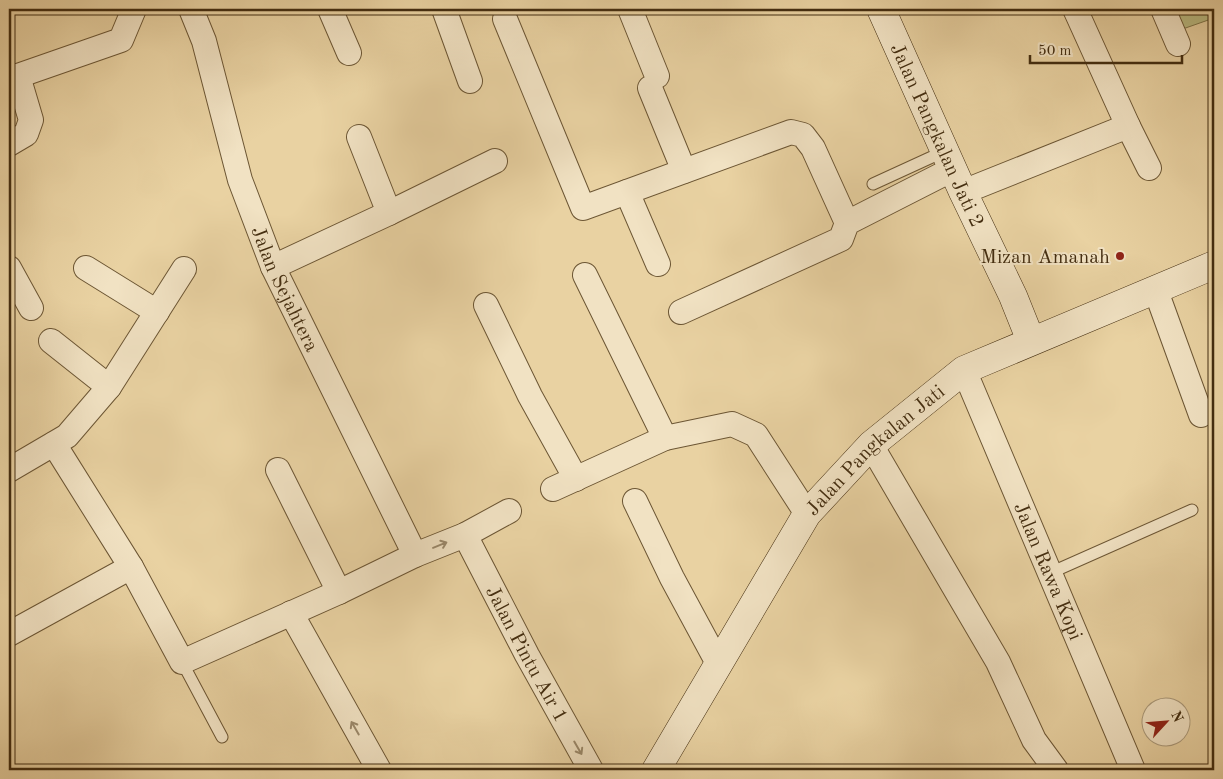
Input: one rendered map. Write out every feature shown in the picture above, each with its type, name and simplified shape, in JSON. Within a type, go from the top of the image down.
[{"type":"main road","name":"Jalan Pangkalan Jati 2","points":[[881,9],[1013,296],[1031,341]]},
{"type":"main road","name":"Jalan Pangkalan Jati","points":[[656,770],[807,514],[871,445],[964,370],[1156,291],[1214,265]]},
{"type":"street","points":[[9,144],[26,134],[31,120],[13,78],[121,40],[134,9]]},
{"type":"street","name":"Jalan Sejahtera","points":[[191,9],[204,41],[240,180],[272,267],[415,554]]},
{"type":"street","points":[[330,9],[348,53]]},
{"type":"street","points":[[444,9],[470,81]]},
{"type":"street","points":[[630,9],[684,171]]},
{"type":"street","points":[[1075,9],[1149,168]]},
{"type":"street","points":[[1163,9],[1178,44]]},
{"type":"street","points":[[505,19],[583,208],[791,132],[803,135],[813,148],[847,223]]},
{"type":"street","points":[[681,312],[841,239],[847,223],[954,171],[1128,126]]},
{"type":"street","points":[[359,137],[389,213]]},
{"type":"street","points":[[272,267],[495,161]]},
{"type":"street","points":[[627,192],[658,264]]},
{"type":"street","points":[[9,268],[31,308]]},
{"type":"street","points":[[86,268],[157,312]]},
{"type":"street","points":[[9,470],[67,436],[109,387],[184,269]]},
{"type":"street","points":[[586,275],[666,438]]},
{"type":"street","points":[[1156,291],[1201,415]]},
{"type":"street","points":[[486,305],[530,396],[576,479]]},
{"type":"street","points":[[51,341],[109,387]]},
{"type":"street","name":"Jalan Rawa Kopi","points":[[964,370],[1133,770]]},
{"type":"street","points":[[553,489],[666,438],[732,424],[756,435],[807,514]]},
{"type":"street","points":[[54,444],[131,567],[182,662],[339,592],[415,554],[465,535],[509,511]]},
{"type":"street","points":[[871,445],[998,662],[1034,740],[1056,770]]},
{"type":"street","points":[[278,470],[339,592]]},
{"type":"street","points":[[635,500],[672,578],[719,665]]},
{"type":"street","name":"Jalan Pintu Air 1","points":[[465,535],[527,655],[591,770]]},
{"type":"street","points":[[9,634],[131,567]]},
{"type":"street","points":[[291,613],[379,770]]},
{"type":"lane","points":[[873,184],[954,171]]},
{"type":"lane","points":[[1050,573],[1192,510]]},
{"type":"lane","points":[[182,662],[222,737]]},
{"type":"green space","points":[[1168,9],[1214,9],[1214,18],[1177,31]]},
{"type":"place","name":"Mizan Amanah","points":[[1120,256]]}]
